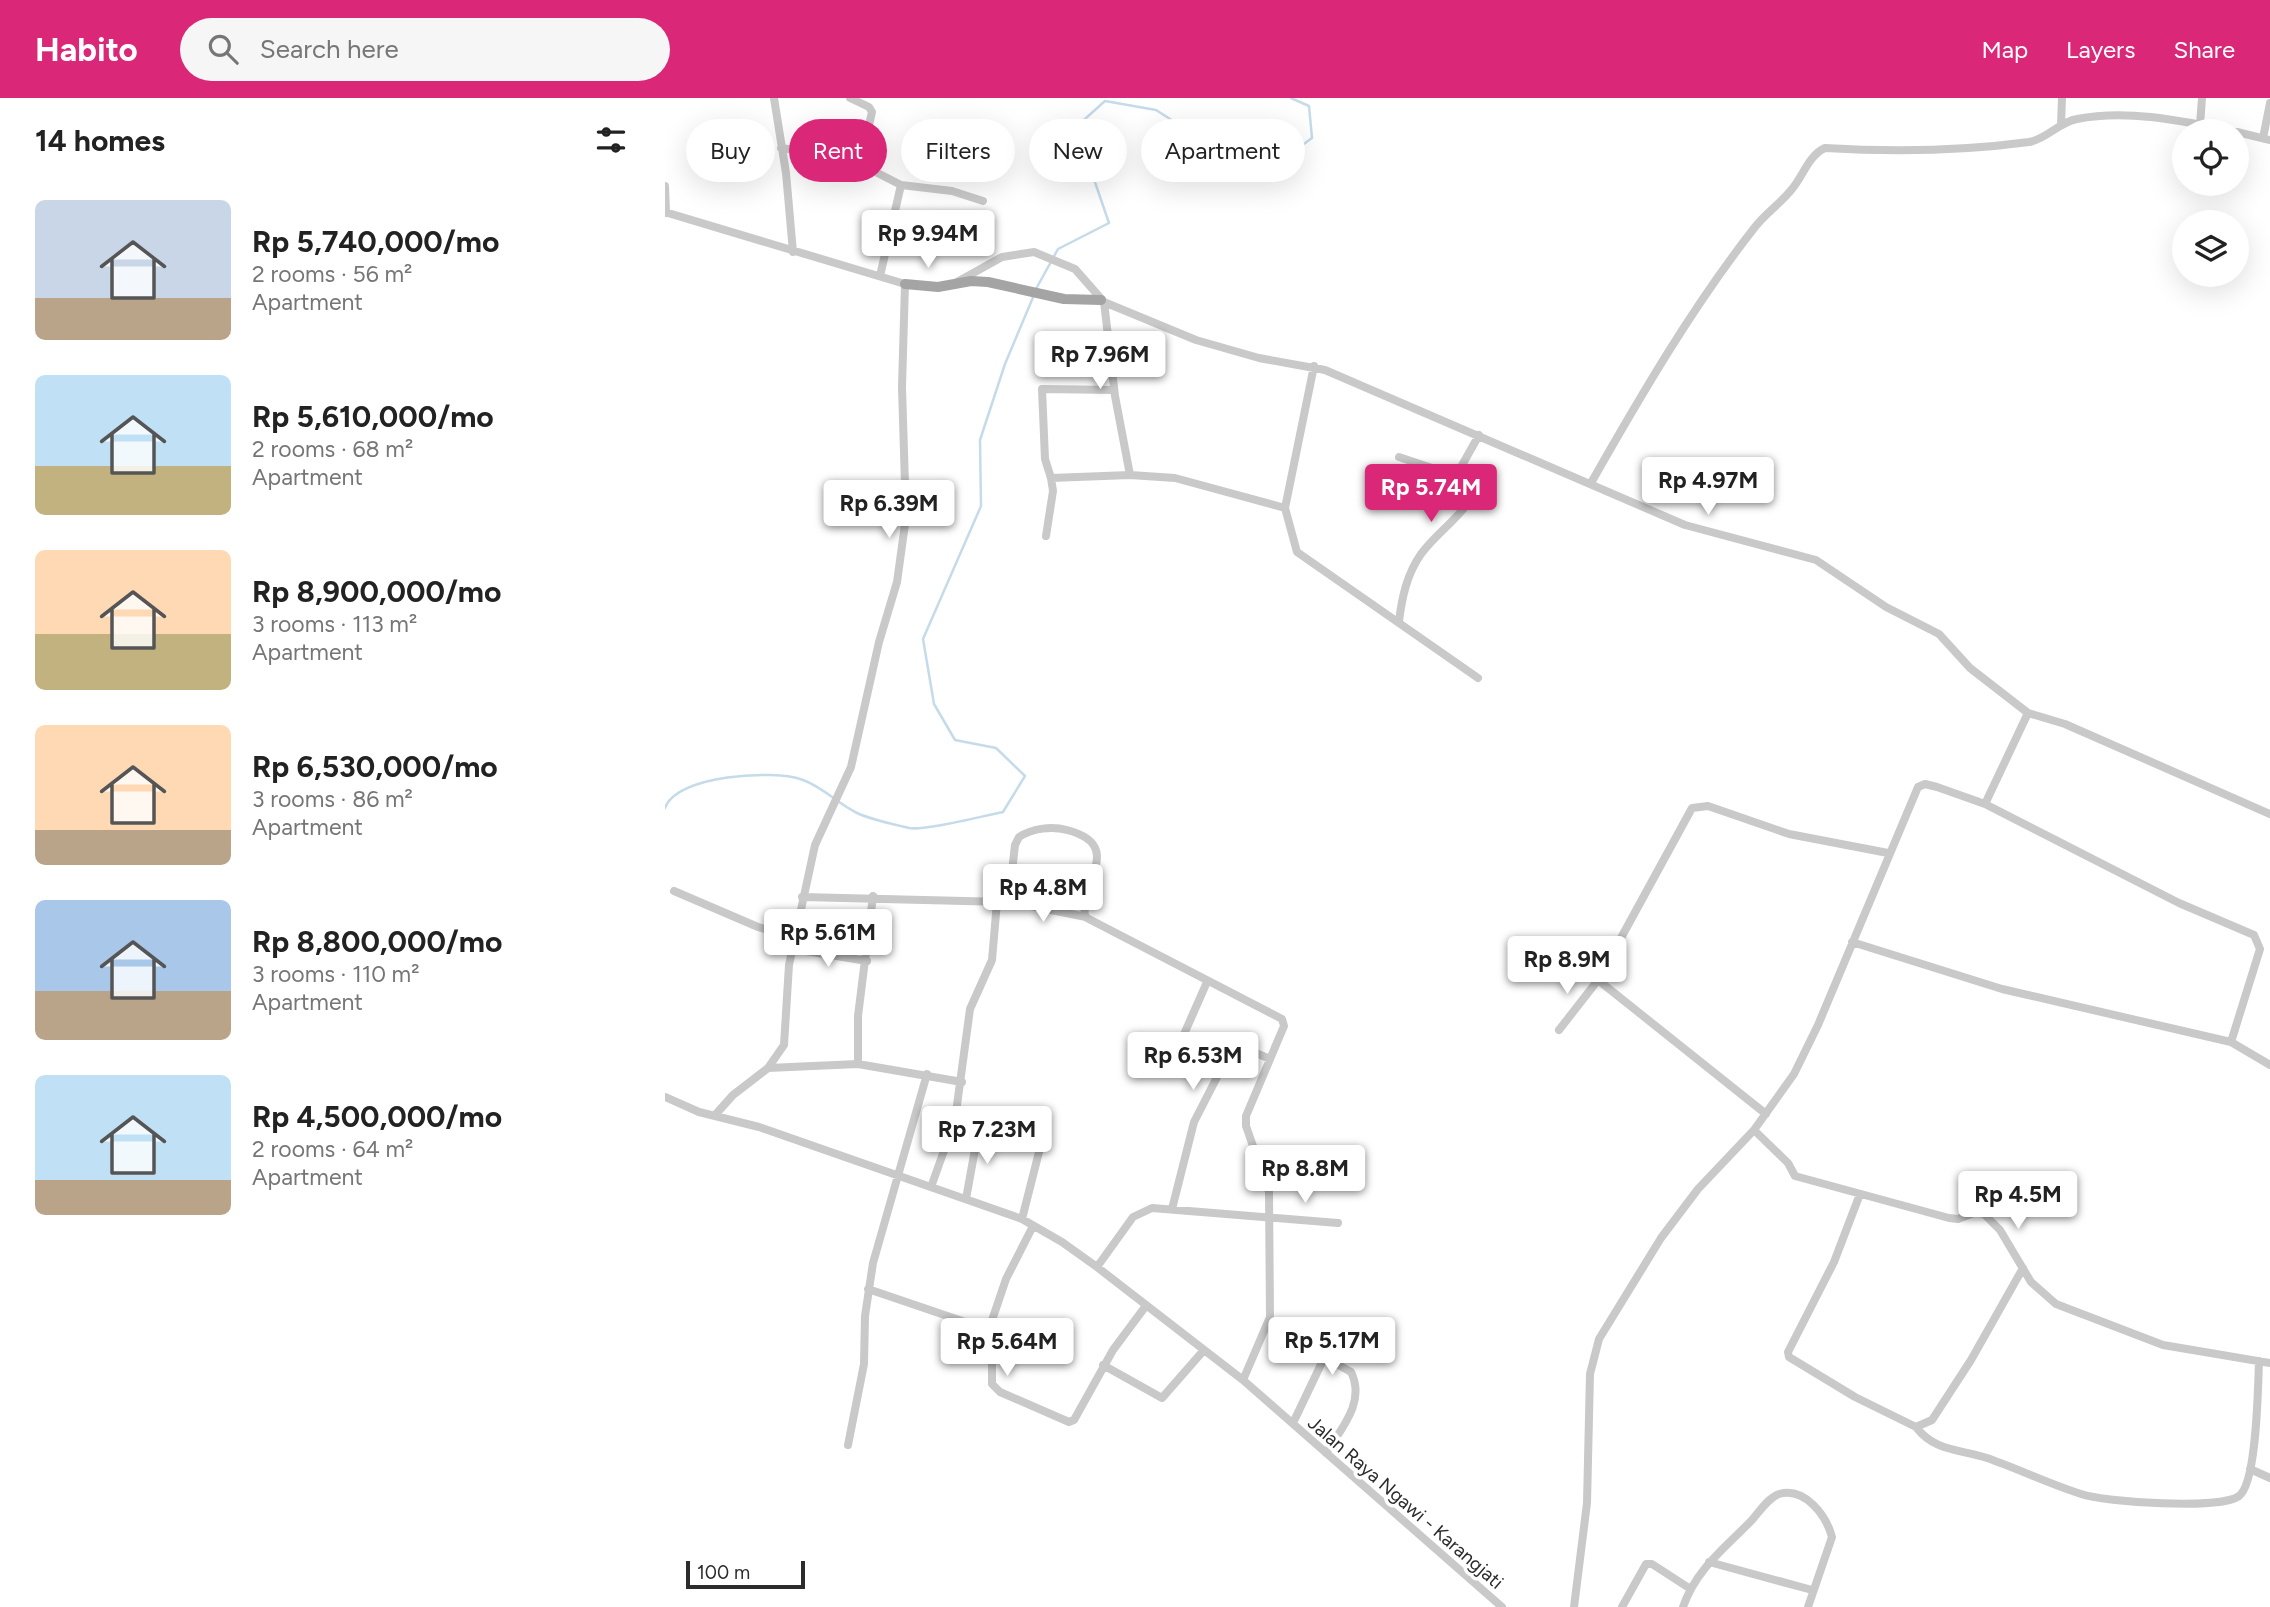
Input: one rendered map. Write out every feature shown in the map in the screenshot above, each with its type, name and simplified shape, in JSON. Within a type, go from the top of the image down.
[{"type":"main road","points":[[905,284],[938,287],[955,283],[1000,284],[1064,299],[1103,301]]},
{"type":"street","points":[[774,98],[793,252]]},
{"type":"street","points":[[850,98],[867,105],[872,112],[870,119]]},
{"type":"street","points":[[2061,125],[2062,98]]},
{"type":"street","points":[[2200,119],[2202,98]]},
{"type":"street","points":[[2249,135],[2267,139],[2270,103]]},
{"type":"street","points":[[1591,483],[1647,384],[1700,306],[1757,226],[1797,184],[1818,151],[1825,148],[1911,151],[2031,142],[2075,119],[2104,116],[2172,121]]},
{"type":"street","points":[[781,148],[789,149]]},
{"type":"street","points":[[887,178],[901,185],[951,191],[983,201]]},
{"type":"street","points":[[880,276],[901,185]]},
{"type":"street","points":[[665,186],[666,212],[905,284],[902,387],[906,517],[902,552],[851,767],[817,837],[802,897],[787,982],[786,1037],[778,1058],[733,1095],[716,1114]]},
{"type":"street","points":[[955,283],[987,263],[1034,252],[1067,265],[1081,274],[1103,301],[1214,346],[1259,358],[1314,366],[1685,525],[1816,560],[1886,607],[1939,634],[1971,668],[2028,713],[2065,724],[2270,814]]},
{"type":"street","points":[[1103,301],[1114,390],[1130,475]]},
{"type":"street","points":[[1314,366],[1285,508],[1293,543],[1304,560],[1399,621],[1478,678]]},
{"type":"street","points":[[1047,536],[1053,491],[1045,459],[1042,389],[1114,390]]},
{"type":"street","points":[[1456,476],[1479,435]]},
{"type":"street","points":[[1399,457],[1474,482],[1476,489],[1456,520],[1422,553],[1402,593],[1399,621]]},
{"type":"street","points":[[1051,478],[1130,475],[1175,478],[1285,508]]},
{"type":"street","points":[[1985,804],[2028,713]]},
{"type":"street","points":[[1574,1607],[1587,1503],[1590,1374],[1599,1339],[1668,1228],[1698,1189],[1754,1130],[1794,1074],[1888,853],[1920,785],[1937,787],[1985,804],[2179,903],[2254,935],[2260,948],[2231,1042]]},
{"type":"street","points":[[1559,1030],[1598,980],[1692,807],[1707,806],[1789,834],[1888,853]]},
{"type":"street","points":[[1007,901],[1019,837],[1048,828],[1062,829],[1087,835],[1095,847],[1097,862],[1084,913],[1086,917]]},
{"type":"street","points":[[674,891],[758,928],[795,937]]},
{"type":"street","points":[[802,897],[873,896],[1007,901],[1086,917],[1282,1019],[1284,1026],[1246,1115],[1246,1126],[1266,1179],[1270,1216],[1269,1325],[1243,1380]]},
{"type":"street","points":[[858,1064],[858,1016],[867,961],[873,896]]},
{"type":"street","points":[[931,1187],[955,1120],[970,1009],[992,960],[997,902]]},
{"type":"street","points":[[1852,942],[2002,989],[2231,1042],[2270,1065]]},
{"type":"street","points":[[794,949],[867,961]]},
{"type":"street","points":[[1598,980],[1766,1114]]},
{"type":"street","points":[[1170,1066],[1207,982]]},
{"type":"street","points":[[1172,1209],[1194,1122],[1232,1048],[1237,1045],[1270,1059]]},
{"type":"street","points":[[768,1068],[858,1064],[962,1082]]},
{"type":"street","points":[[848,1445],[864,1364],[868,1289],[877,1244],[927,1074]]},
{"type":"street","name":"Jalan Raya Ngawi - Karangjati","points":[[665,1097],[699,1112],[716,1114],[1022,1219],[1097,1267],[1145,1307],[1243,1380],[1502,1607]]},
{"type":"street","points":[[955,1120],[1040,1148],[1022,1219]]},
{"type":"street","points":[[966,1199],[979,1127]]},
{"type":"street","points":[[1754,1130],[1788,1163],[1795,1176],[1949,1218],[1958,1219],[1976,1212],[1984,1214],[2000,1230],[2043,1295],[2064,1308],[2163,1345],[2270,1363]]},
{"type":"street","points":[[1860,1194],[1834,1262],[1788,1352],[1789,1357],[1855,1397],[1916,1427],[1938,1447],[1984,1457],[2084,1495],[2119,1500],[2204,1504],[2236,1498],[2246,1488],[2250,1469],[2259,1361]]},
{"type":"street","points":[[1097,1267],[1133,1217],[1152,1208],[1338,1223]]},
{"type":"street","points":[[987,1335],[1006,1279],[1033,1226]]},
{"type":"street","points":[[1916,1427],[1932,1420],[1971,1360],[2023,1268]]},
{"type":"street","points":[[868,1289],[956,1318],[987,1335],[992,1341],[992,1384],[1000,1392],[1069,1422],[1074,1420],[1103,1365],[1145,1307]]},
{"type":"street","points":[[1269,1325],[1351,1372],[1356,1393],[1354,1408],[1326,1453]]},
{"type":"street","points":[[1103,1365],[1162,1398],[1203,1350]]},
{"type":"street","points":[[1293,1423],[1325,1356]]},
{"type":"street","points":[[2250,1469],[2270,1478]]},
{"type":"street","points":[[1683,1607],[1689,1588],[1709,1562],[1775,1496],[1788,1493],[1810,1502],[1819,1510],[1832,1537],[1808,1607]]},
{"type":"street","points":[[1709,1562],[1812,1590]]},
{"type":"street","points":[[1622,1607],[1646,1564],[1652,1564],[1689,1588]]},
{"type":"waterway","points":[[1036,289],[1058,249],[1109,223],[1076,127],[1105,101],[1156,110],[1214,147],[1282,160],[1312,138],[1309,106],[1291,98]]},
{"type":"waterway","points":[[665,808],[673,797],[687,788],[706,782],[749,775],[771,775],[803,780],[857,813],[909,828],[941,825],[1003,812],[1025,776],[996,748],[955,740],[934,704],[923,639],[981,506],[980,440],[1005,364],[1034,295]]}]
